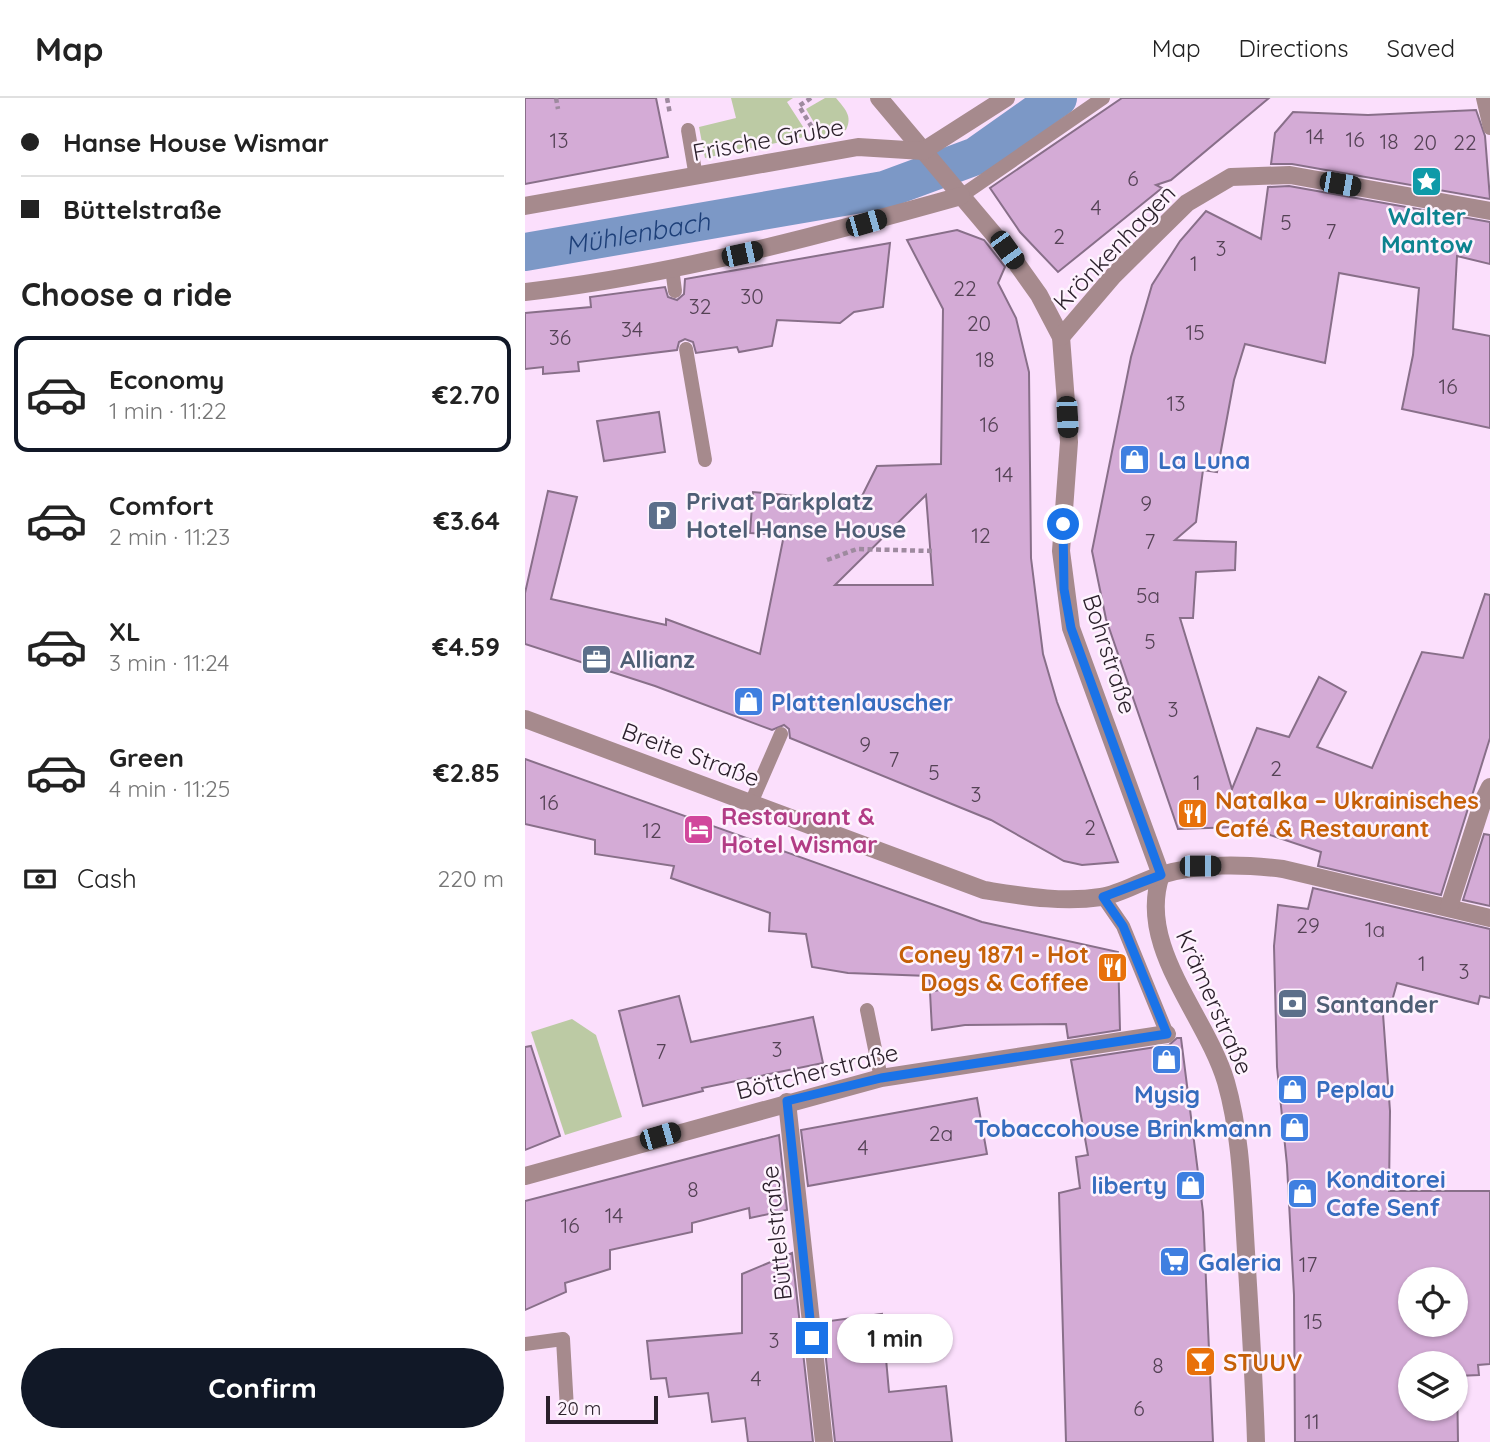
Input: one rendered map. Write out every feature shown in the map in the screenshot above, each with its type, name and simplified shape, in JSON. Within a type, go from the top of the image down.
[{"type":"street","name":"Bohrstraße","points":[[879,98],[1023,272],[1061,337],[1069,442],[1061,551],[1071,628],[1161,875]]},
{"type":"street","points":[[923,150],[1006,98]]},
{"type":"street","name":"Frische Grube","points":[[525,206],[858,148],[923,150]]},
{"type":"street","name":"Krönkenhagen","points":[[1061,337],[1114,275],[1187,203],[1231,177],[1290,175],[1490,211]]},
{"type":"street","points":[[525,292],[672,268],[789,244],[961,196]]},
{"type":"street","name":"Breite Straße","points":[[525,719],[984,890],[1038,899],[1103,897],[1161,875],[1200,866],[1261,866],[1490,918]]},
{"type":"street","points":[[1449,907],[1490,787]]},
{"type":"street","name":"Krämerstraße","points":[[1161,875],[1154,894],[1153,911],[1163,950],[1210,1040],[1232,1108],[1240,1158],[1256,1442]]},
{"type":"street","name":"Böttcherstraße","points":[[525,1176],[787,1101],[881,1078],[1167,1034]]},
{"type":"street","name":"Büttelstraße","points":[[787,1101],[824,1442]]},
{"type":"lane","points":[[961,196],[1103,98]]},
{"type":"lane","points":[[1483,98],[1490,128]]},
{"type":"lane","points":[[688,130],[697,177]]},
{"type":"lane","points":[[672,268],[675,291]]},
{"type":"lane","points":[[685,349],[705,460]]},
{"type":"lane","points":[[751,803],[781,734]]},
{"type":"lane","points":[[1103,897],[1123,926],[1167,1034]]},
{"type":"lane","points":[[866,1010],[881,1078]]},
{"type":"lane","points":[[525,1344],[563,1339],[567,1409]]},
{"type":"path","points":[[556,98],[558,109]]},
{"type":"path","points":[[811,98],[799,106],[815,133]]},
{"type":"path","points":[[827,560],[857,549],[932,551]]},
{"type":"green space","points":[[731,98],[793,98],[787,102],[809,136],[705,158],[699,127],[736,118]]},
{"type":"green space","points":[[825,98],[836,98],[845,109],[849,121],[846,130],[822,136],[806,109]]},
{"type":"green space","points":[[572,1019],[596,1035],[622,1117],[565,1135],[531,1032]]},
{"type":"building","points":[[525,98],[656,98],[668,157],[525,184]]},
{"type":"building","points":[[1122,98],[1269,98],[1171,180],[1156,185],[1162,188],[1058,272],[1020,232],[990,188]]},
{"type":"building","points":[[1476,110],[1485,136],[1490,199],[1292,164],[1271,164],[1275,133],[1293,112],[1368,115]]},
{"type":"building","points":[[1289,186],[1490,222],[1490,264],[1457,256],[1453,329],[1490,336],[1490,428],[1402,409],[1413,355],[1419,288],[1339,273],[1325,363],[1245,344],[1234,380],[1217,472],[1203,470],[1196,522],[1175,540],[1236,542],[1235,570],[1196,572],[1193,618],[1180,618],[1232,789],[1257,728],[1289,737],[1319,677],[1346,692],[1317,747],[1372,768],[1422,652],[1463,658],[1485,594],[1490,595],[1490,738],[1441,895],[1318,866],[1321,852],[1264,833],[1239,827],[1178,829],[1106,619],[1092,551],[1131,357],[1152,285],[1180,241],[1206,211],[1261,239],[1268,187]]},
{"type":"building","points":[[957,230],[984,240],[1005,267],[998,283],[1016,318],[1029,372],[1031,558],[1043,654],[1057,702],[1118,862],[1082,865],[1064,861],[991,820],[790,738],[789,729],[784,725],[772,730],[655,686],[525,644],[525,593],[548,491],[577,497],[551,599],[666,625],[666,619],[760,654],[784,535],[750,533],[753,492],[859,502],[877,466],[941,464],[943,309],[907,240]],"holes":[[[926,495],[933,585],[835,585]]]},
{"type":"building","points":[[890,243],[883,307],[854,312],[840,323],[777,320],[772,346],[739,352],[737,347],[696,353],[693,342],[685,339],[679,342],[677,350],[578,362],[579,371],[543,374],[543,367],[525,369],[525,313],[591,307],[590,297],[665,287],[668,297],[677,300],[684,294],[685,279]]},
{"type":"building","points":[[659,412],[665,452],[604,461],[597,421]]},
{"type":"building","points":[[525,759],[982,922],[1118,952],[1120,1030],[1068,1038],[1066,1024],[965,1025],[932,1030],[930,992],[948,988],[930,986],[929,976],[848,973],[812,967],[806,934],[769,931],[770,913],[671,878],[674,866],[595,854],[595,840],[525,824]]},
{"type":"building","points":[[1484,834],[1490,835],[1490,906],[1463,900]]},
{"type":"building","points":[[1313,888],[1490,929],[1490,998],[1480,996],[1478,1004],[1397,983],[1392,1001],[1382,1000],[1390,1111],[1389,1191],[1490,1191],[1490,1364],[1478,1365],[1479,1375],[1468,1376],[1468,1351],[1398,1351],[1398,1421],[1458,1421],[1458,1442],[1295,1442],[1294,1295],[1287,1165],[1277,1067],[1274,946],[1278,905],[1308,909]]},
{"type":"building","points":[[679,996],[691,1042],[813,1017],[823,1063],[702,1088],[703,1091],[643,1106],[619,1011]]},
{"type":"building","points":[[1181,1038],[1203,1212],[1213,1442],[1066,1442],[1059,1193],[1080,1188],[1076,1157],[1088,1155],[1071,1060],[1169,1045]]},
{"type":"building","points":[[531,1046],[560,1136],[525,1150],[525,1047]]},
{"type":"building","points":[[977,1098],[987,1154],[808,1186],[801,1130]]},
{"type":"building","points":[[779,1135],[787,1210],[750,1218],[749,1208],[692,1223],[692,1232],[610,1250],[610,1269],[565,1283],[566,1292],[525,1310],[525,1201]]},
{"type":"building","points":[[792,1253],[813,1442],[748,1442],[745,1418],[712,1422],[708,1393],[669,1397],[666,1378],[651,1379],[647,1341],[742,1333],[742,1274]]},
{"type":"building","points":[[882,1314],[889,1392],[946,1386],[952,1442],[835,1442],[822,1322]]},
{"type":"waterway","name":"Mühlenbach","points":[[525,252],[884,190],[976,156],[1058,98]]},
{"type":"place","name":"Walter Mantow","points":[[1427,182]]},
{"type":"place","name":"La Luna","points":[[1135,460]]},
{"type":"place","name":"Privat Parkplatz Hotel Hanse House","points":[[663,515]]},
{"type":"place","name":"Allianz","points":[[597,659]]},
{"type":"place","name":"Plattenlauscher","points":[[748,702]]},
{"type":"place","name":"Natalka – Ukrainisches Café & Restaurant","points":[[1192,814]]},
{"type":"place","name":"Restaurant & Hotel Wismar","points":[[698,830]]},
{"type":"place","name":"Coney 1871 - Hot Dogs & Coffee","points":[[1112,968]]},
{"type":"place","name":"Santander","points":[[1293,1004]]},
{"type":"place","name":"Mysig","points":[[1167,1060]]},
{"type":"place","name":"Peplau","points":[[1293,1089]]},
{"type":"place","name":"Tobaccohouse Brinkmann","points":[[1295,1128]]},
{"type":"place","name":"liberty","points":[[1190,1185]]},
{"type":"place","name":"Konditorei Cafe Senf","points":[[1303,1193]]},
{"type":"place","name":"Galeria","points":[[1175,1262]]},
{"type":"place","name":"STUUV","points":[[1200,1362]]},
{"type":"route","points":[[812,1338],[787,1101],[881,1078],[1167,1034],[1123,926],[1103,897],[1161,875],[1071,628],[1061,551],[1063,524]]}]
